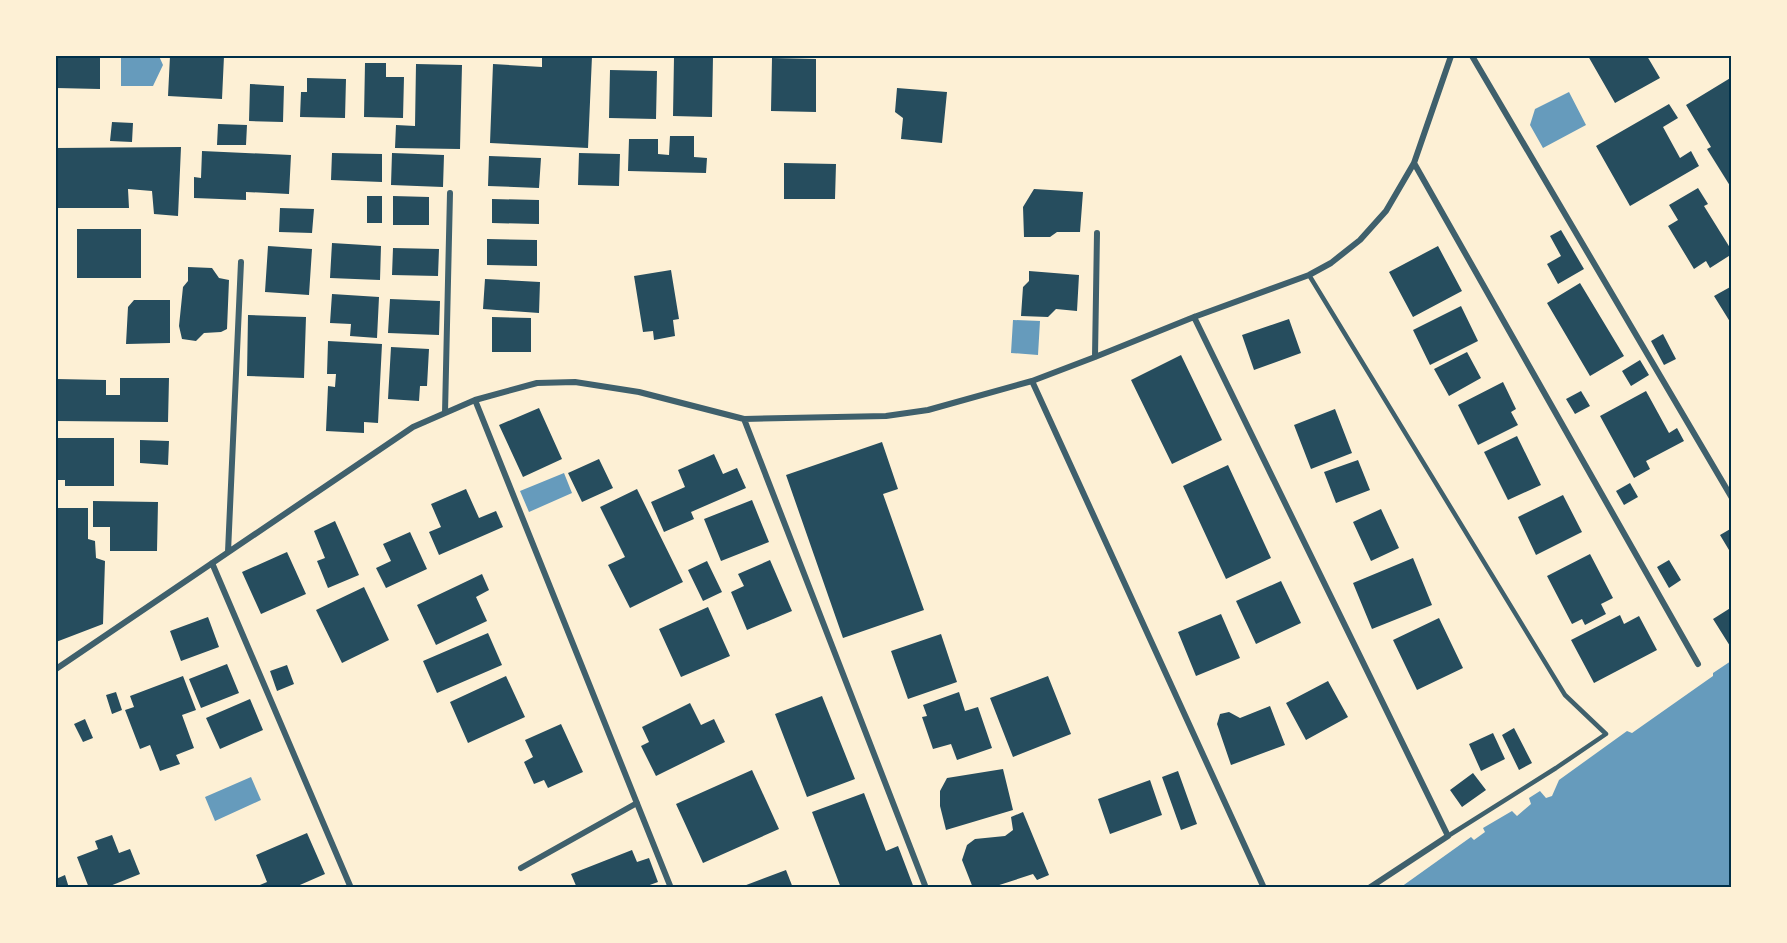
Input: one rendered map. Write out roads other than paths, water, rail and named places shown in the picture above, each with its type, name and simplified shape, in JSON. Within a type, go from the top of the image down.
[{"type":"street","points":[[56,669],[413,427],[475,400],[537,383],[575,382],[639,392],[744,419],[886,416],[928,410],[1032,381],[1194,316],[1309,275],[1360,240],[1386,211],[1414,163],[1450,56]]},
{"type":"street","points":[[1472,56],[1731,498]]},
{"type":"street","points":[[1414,163],[1698,664]]},
{"type":"street","points":[[445,413],[450,193]]},
{"type":"street","points":[[1095,357],[1097,233]]},
{"type":"street","points":[[228,552],[241,262]]},
{"type":"street","points":[[1194,316],[1448,836],[1369,888]]},
{"type":"street","points":[[1032,381],[1264,888]]},
{"type":"street","points":[[475,400],[671,888]]},
{"type":"street","points":[[744,419],[926,888]]},
{"type":"street","points":[[212,563],[351,888]]},
{"type":"street","points":[[521,868],[637,802]]},
{"type":"lane","points":[[1309,275],[1564,695],[1606,734],[1448,836]]},
{"type":"water","points":[[121,56],[159,56],[163,65],[153,86],[121,86]]},
{"type":"water","points":[[1569,92],[1586,125],[1543,148],[1530,125],[1535,109]]},
{"type":"water","points":[[1013,320],[1040,321],[1038,355],[1011,353]]},
{"type":"water","points":[[564,473],[572,493],[529,512],[520,491]]},
{"type":"water","points":[[1731,661],[1731,887],[1401,887],[1471,837],[1474,840],[1485,832],[1483,828],[1512,811],[1517,816],[1531,804],[1529,798],[1540,791],[1546,798],[1552,796],[1559,780],[1627,731],[1632,733]]},
{"type":"water","points":[[251,777],[261,800],[215,821],[205,797]]}]
